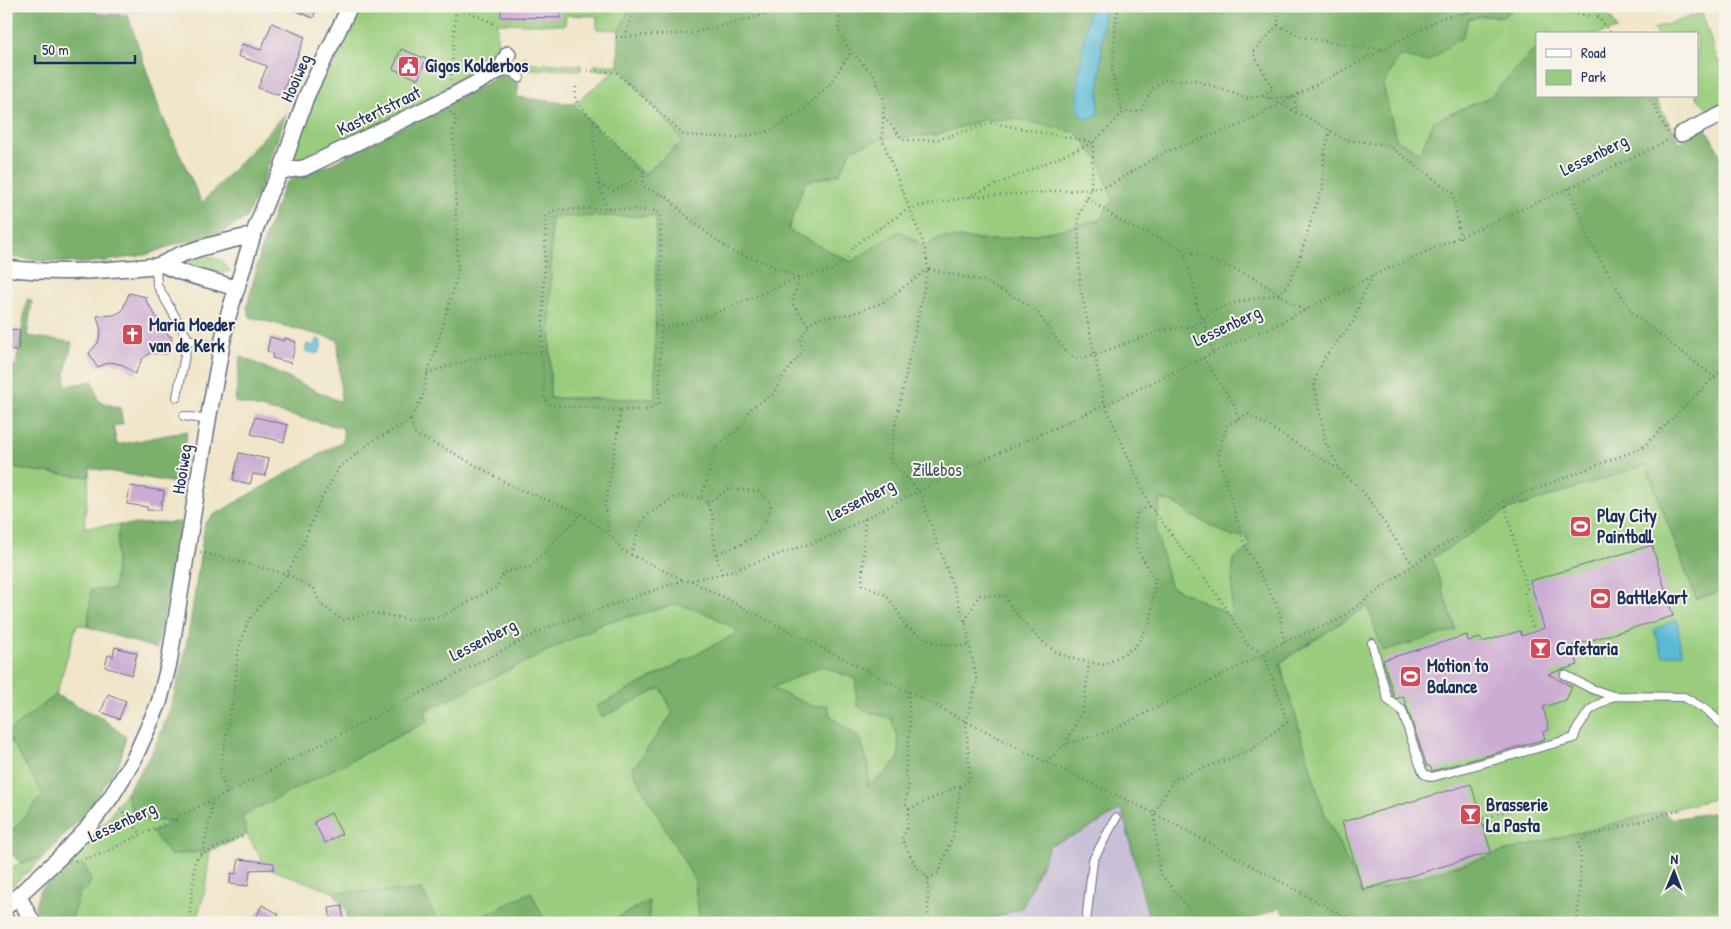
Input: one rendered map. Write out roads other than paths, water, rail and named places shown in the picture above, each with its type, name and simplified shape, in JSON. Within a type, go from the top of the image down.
[{"type":"street","name":"Hooiweg","points":[[6,907],[19,897],[86,830],[111,797],[134,759],[159,703],[169,663],[208,420],[226,323],[253,235],[270,192],[281,171],[306,98],[350,6]]},
{"type":"street","points":[[500,70],[508,54]]},
{"type":"street","name":"Kastertstraat","points":[[281,171],[304,168],[500,70]]},
{"type":"street","points":[[1676,137],[1725,114]]},
{"type":"street","points":[[6,268],[39,272],[84,272],[160,265],[176,256],[214,244],[253,235]]},
{"type":"street","points":[[160,265],[237,288]]},
{"type":"street","points":[[19,897],[33,923]]},
{"type":"lane","points":[[500,70],[512,72],[520,78]]},
{"type":"lane","points":[[160,265],[157,285],[188,339],[177,397]]},
{"type":"lane","points":[[188,339],[222,349]]},
{"type":"lane","points":[[184,416],[208,420]]},
{"type":"lane","points":[[1372,643],[1388,700],[1402,710],[1424,774],[1432,777],[1574,738],[1576,729],[1590,710],[1613,696]]},
{"type":"lane","points":[[1565,675],[1592,689],[1613,696],[1684,697],[1708,711],[1725,727]]},
{"type":"lane","points":[[1086,923],[1093,860],[1116,818]]},
{"type":"water","points":[[1088,6],[1104,6],[1098,114],[1086,120],[1078,111],[1078,78],[1089,10]]},
{"type":"water","points":[[316,339],[322,341],[320,352],[318,351],[317,354],[305,351],[307,344],[314,346]]},
{"type":"water","points":[[1675,620],[1678,622],[1680,647],[1683,653],[1663,656],[1654,630]]},
{"type":"place","name":"Gigos Kolderbos","points":[[409,66]]},
{"type":"place","name":"Maria Moeder van de Kerk","points":[[133,335]]},
{"type":"place","name":"Play City Paintball","points":[[1581,526]]},
{"type":"place","name":"BattleKart","points":[[1601,598]]},
{"type":"place","name":"Cafetaria","points":[[1540,649]]},
{"type":"place","name":"Motion to Balance","points":[[1411,676]]},
{"type":"place","name":"Brasserie La Pasta","points":[[1470,815]]},
{"type":"park label","name":"Zillebos","points":[[937,470]]}]
